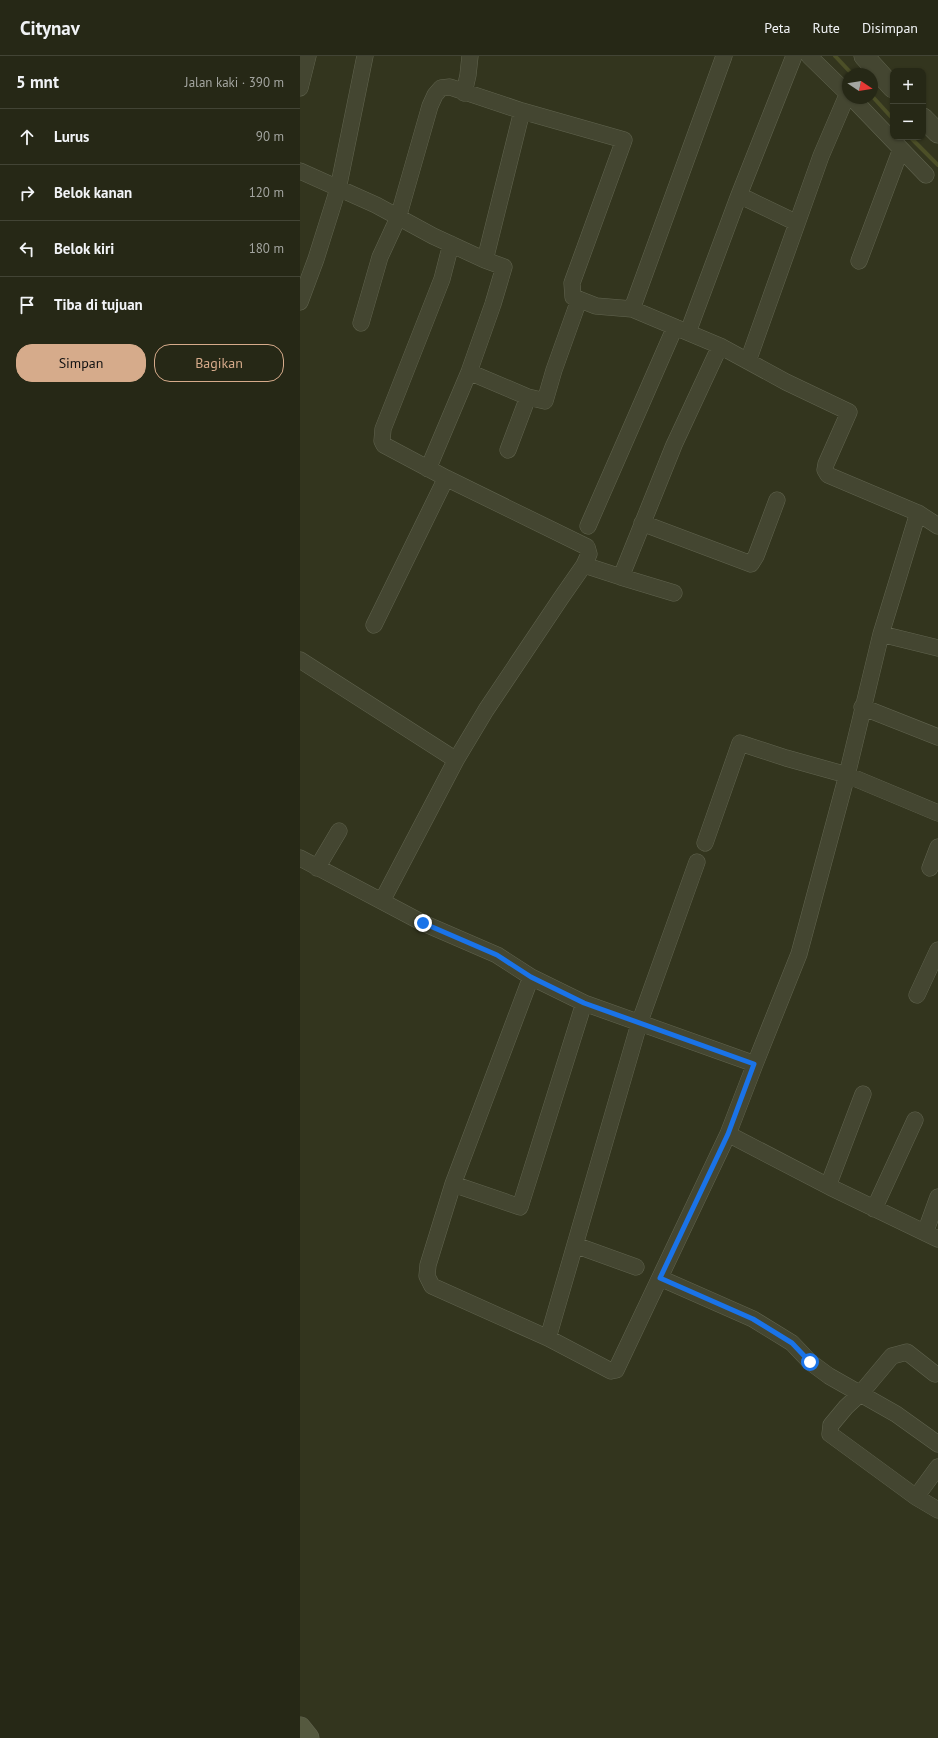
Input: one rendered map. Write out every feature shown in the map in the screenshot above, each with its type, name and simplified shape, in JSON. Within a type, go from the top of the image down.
[{"type":"main road","points":[[300,1728],[308,1738]]},
{"type":"street","points":[[300,88],[308,56]]},
{"type":"street","points":[[300,302],[318,253],[338,189],[365,56]]},
{"type":"street","points":[[464,93],[468,76],[470,56]]},
{"type":"street","points":[[632,308],[724,56]]},
{"type":"street","points":[[588,526],[682,330],[794,56]]},
{"type":"street","points":[[809,56],[842,87]]},
{"type":"street","points":[[869,66],[890,85]]},
{"type":"street","points":[[361,323],[380,257],[398,218],[430,106],[440,88],[450,87],[464,93],[522,111],[624,140],[572,282],[572,297],[596,306],[632,308],[720,346],[786,382],[849,412],[826,464],[825,470],[828,474],[833,478],[918,513],[938,526]]},
{"type":"street","points":[[748,361],[821,156],[843,104]]},
{"type":"street","points":[[858,104],[926,175]]},
{"type":"street","points":[[485,260],[522,111]]},
{"type":"street","points":[[926,121],[938,133]]},
{"type":"street","points":[[859,261],[901,149]]},
{"type":"street","points":[[300,171],[376,205],[398,218],[451,244],[504,267],[493,304],[469,372],[428,469]]},
{"type":"street","points":[[738,195],[797,223]]},
{"type":"street","points":[[382,902],[456,760],[486,710],[584,566],[589,554],[587,547],[428,469],[384,445],[382,436],[442,279],[451,244]]},
{"type":"street","points":[[469,372],[528,397],[545,401],[579,300]]},
{"type":"street","points":[[621,577],[674,446],[720,346]]},
{"type":"street","points":[[508,450],[528,397]]},
{"type":"street","points":[[374,625],[446,478]]},
{"type":"street","points":[[642,523],[751,564],[756,556],[777,500]]},
{"type":"street","points":[[531,977],[454,1184],[428,1265],[427,1276],[432,1286],[548,1338],[611,1371],[616,1370],[728,1134],[754,1064],[799,954],[847,775],[862,706],[881,634],[918,513]]},
{"type":"street","points":[[584,566],[674,593]]},
{"type":"street","points":[[881,634],[938,648]]},
{"type":"street","points":[[300,660],[456,760]]},
{"type":"street","points":[[862,706],[938,737]]},
{"type":"street","points":[[705,843],[740,743],[847,775],[938,812]]},
{"type":"street","points":[[317,868],[338,831]]},
{"type":"street","points":[[930,868],[938,847]]},
{"type":"street","points":[[300,858],[423,923],[497,955],[531,977],[584,1003],[754,1064]]},
{"type":"street","points":[[548,1338],[639,1024],[697,862]]},
{"type":"street","points":[[917,995],[938,950]]},
{"type":"street","points":[[454,1184],[520,1207],[584,1003]]},
{"type":"street","points":[[828,1186],[863,1094]]},
{"type":"street","points":[[874,1209],[915,1120]]},
{"type":"street","points":[[728,1134],[828,1186],[931,1236],[938,1197]]},
{"type":"street","points":[[575,1245],[636,1267]]},
{"type":"street","points":[[660,1278],[753,1319],[792,1343],[810,1362],[829,1376],[896,1414],[938,1444]]},
{"type":"street","points":[[937,1372],[906,1352],[892,1356],[861,1393],[846,1407],[831,1425],[830,1434],[916,1497],[938,1510]]},
{"type":"street","points":[[916,1497],[938,1467]]},
{"type":"waterway","points":[[835,56],[846,68]]},
{"type":"waterway","points":[[878,103],[890,116]]},
{"type":"waterway","points":[[913,140],[938,165]]},
{"type":"route","points":[[423,923],[497,955],[531,977],[584,1003],[754,1064],[728,1134],[660,1278],[697,1293],[753,1319],[792,1343],[810,1362]]}]
